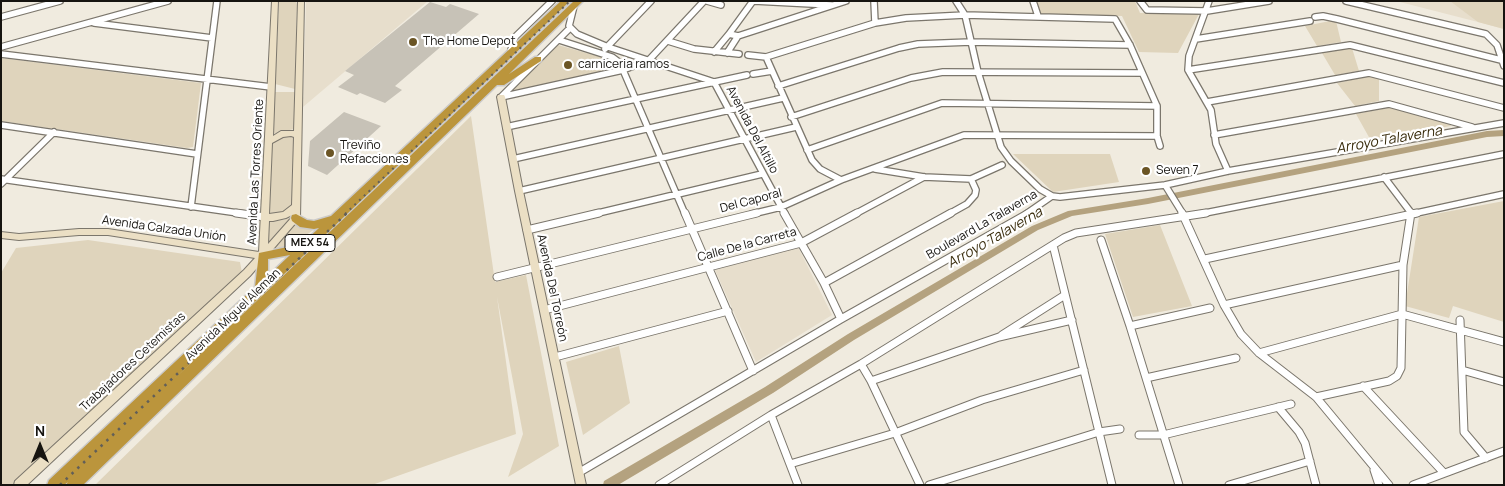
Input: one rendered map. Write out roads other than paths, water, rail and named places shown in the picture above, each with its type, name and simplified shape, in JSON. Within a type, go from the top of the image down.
[{"type":"highway","name":"Avenida Miguel Alemán","points":[[54,485],[261,287],[509,56],[573,3]]},
{"type":"highway","name":"Avenida Miguel Alemán","points":[[73,485],[479,98],[573,3]]},
{"type":"highway","points":[[479,98],[538,59]]},
{"type":"highway","points":[[296,218],[304,224],[314,226],[338,217]]},
{"type":"highway","points":[[261,287],[263,256],[306,247]]},
{"type":"street","points":[[1,17],[60,1]]},
{"type":"street","points":[[1,47],[168,1]]},
{"type":"street","points":[[191,206],[217,1]]},
{"type":"street","name":"Avenida Las Torres Oriente","points":[[263,256],[275,1]]},
{"type":"street","points":[[296,218],[300,1]]},
{"type":"street","points":[[509,56],[514,38],[552,1]]},
{"type":"street","points":[[601,53],[651,1]]},
{"type":"street","points":[[501,97],[623,70],[649,60],[706,1],[721,5]]},
{"type":"street","points":[[714,52],[754,1],[838,5]]},
{"type":"street","points":[[729,34],[738,36],[846,1]]},
{"type":"street","points":[[874,1],[875,23]]},
{"type":"street","points":[[956,1],[964,15],[978,72],[1001,147],[1010,161],[1040,189],[1052,196]]},
{"type":"street","points":[[1033,1],[1038,16]]},
{"type":"street","points":[[1140,1],[1147,10],[1207,10],[1269,1]]},
{"type":"street","points":[[1209,1],[1189,56],[1188,70],[1211,110],[1214,135],[1228,171]]},
{"type":"street","points":[[1346,1],[1486,34],[1494,40],[1504,66]]},
{"type":"street","points":[[501,97],[570,28],[573,3]]},
{"type":"street","points":[[748,55],[766,57],[875,23],[914,18],[964,15],[1115,19],[1130,45],[1157,106],[1157,136],[1160,146]]},
{"type":"street","points":[[1196,39],[1324,16],[1501,60]]},
{"type":"street","points":[[91,23],[212,38]]},
{"type":"street","name":"Avenida Del Altillo","points":[[570,28],[577,34],[608,47],[714,82],[746,140],[762,174],[824,283],[840,320]]},
{"type":"street","points":[[727,53],[738,36]]},
{"type":"street","points":[[559,40],[618,60],[728,311],[752,371]]},
{"type":"street","points":[[668,41],[694,49],[739,54]]},
{"type":"street","points":[[778,86],[899,48],[932,43],[1130,45]]},
{"type":"street","points":[[1188,70],[1350,45],[1504,83]]},
{"type":"street","points":[[1,54],[271,87]]},
{"type":"street","points":[[766,57],[791,117],[812,160],[820,169],[841,180]]},
{"type":"street","points":[[753,74],[772,71]]},
{"type":"street","points":[[791,117],[918,76],[944,72],[1142,73]]},
{"type":"street","points":[[1206,102],[1369,73],[1504,108]]},
{"type":"street","points":[[506,127],[635,98],[747,76]]},
{"type":"street","name":"Avenida Del Torreón","points":[[501,97],[581,485]]},
{"type":"street","points":[[513,159],[783,98]]},
{"type":"street","points":[[807,150],[942,103],[963,101],[1157,106]]},
{"type":"street","points":[[1214,135],[1389,104],[1476,128]]},
{"type":"street","name":"Boulevard La Talaverna","points":[[578,473],[1038,207],[1052,196],[1060,197],[1166,188],[1228,171],[1504,123]]},
{"type":"street","points":[[1,125],[197,154]]},
{"type":"street","points":[[519,191],[662,160],[796,127]]},
{"type":"street","points":[[3,181],[54,132]]},
{"type":"street","points":[[268,142],[281,134],[292,133],[298,136]]},
{"type":"street","name":"Del Caporal","points":[[497,278],[690,228],[781,207],[841,180],[958,137],[996,134],[1157,136]]},
{"type":"street","points":[[659,485],[771,415],[861,364],[1076,232],[1185,217],[1504,154]]},
{"type":"street","points":[[874,168],[892,173],[924,177],[971,179],[1002,164]]},
{"type":"street","points":[[527,230],[762,174]]},
{"type":"street","name":"Calle De la Carreta","points":[[544,310],[801,243],[924,177]]},
{"type":"street","points":[[1316,397],[1389,381],[1397,376],[1401,368],[1404,265],[1412,215],[1408,207],[1384,178]]},
{"type":"street","points":[[824,283],[967,204],[975,195],[976,190],[971,179]]},
{"type":"street","points":[[3,181],[273,218],[286,215],[296,206]]},
{"type":"street","points":[[1166,188],[1185,217],[1224,305],[1241,334],[1259,353],[1316,397],[1389,485]]},
{"type":"street","points":[[1205,260],[1504,194]]},
{"type":"street","name":"Avenida Las Torres Oriente","points":[[263,256],[296,218]]},
{"type":"street","name":"Avenida Calzada Unión","points":[[1,235],[19,237],[108,232],[263,256]]},
{"type":"street","points":[[1101,240],[1130,326],[1179,485]]},
{"type":"street","points":[[1053,246],[1112,485]]},
{"type":"street","name":"Trabajadores Cetemistas","points":[[19,485],[263,256]]},
{"type":"street","points":[[1224,305],[1404,265]]},
{"type":"street","points":[[999,337],[1049,304],[1065,296]]},
{"type":"street","points":[[1130,326],[1210,308]]},
{"type":"street","points":[[555,357],[728,311]]},
{"type":"street","points":[[1259,353],[1402,314],[1504,342]]},
{"type":"street","points":[[871,381],[999,337],[1072,320]]},
{"type":"street","points":[[1460,320],[1464,432],[1486,458]]},
{"type":"street","points":[[1146,378],[1236,358]]},
{"type":"street","points":[[861,364],[871,381],[920,485]]},
{"type":"street","points":[[790,464],[895,432],[982,400],[1084,370]]},
{"type":"street","points":[[1462,370],[1504,382]]},
{"type":"street","points":[[1363,386],[1444,473]]},
{"type":"street","points":[[1139,435],[1163,435],[1291,404]]},
{"type":"street","points":[[1278,406],[1299,432],[1305,443],[1316,485]]},
{"type":"street","points":[[771,415],[798,485]]},
{"type":"street","points":[[929,485],[1099,432],[1120,429]]},
{"type":"street","points":[[1413,485],[1504,451]]},
{"type":"street","points":[[1229,485],[1310,461]]},
{"type":"street","points":[[1373,467],[1379,485]]},
{"type":"waterway","name":"Arroyo Talaverna","points":[[608,485],[769,390],[851,337],[1035,228],[1071,213],[1148,201],[1487,134],[1504,133]]},
{"type":"railway","points":[[345,214],[570,1]]},
{"type":"railway","points":[[60,485],[347,213]]},
{"type":"place","name":"The Home Depot","points":[[413,42]]},
{"type":"place","name":"carniceria ramos","points":[[568,65]]},
{"type":"place","name":"Treviño Refacciones","points":[[330,153]]},
{"type":"place","name":"Seven 7","points":[[1146,171]]}]
